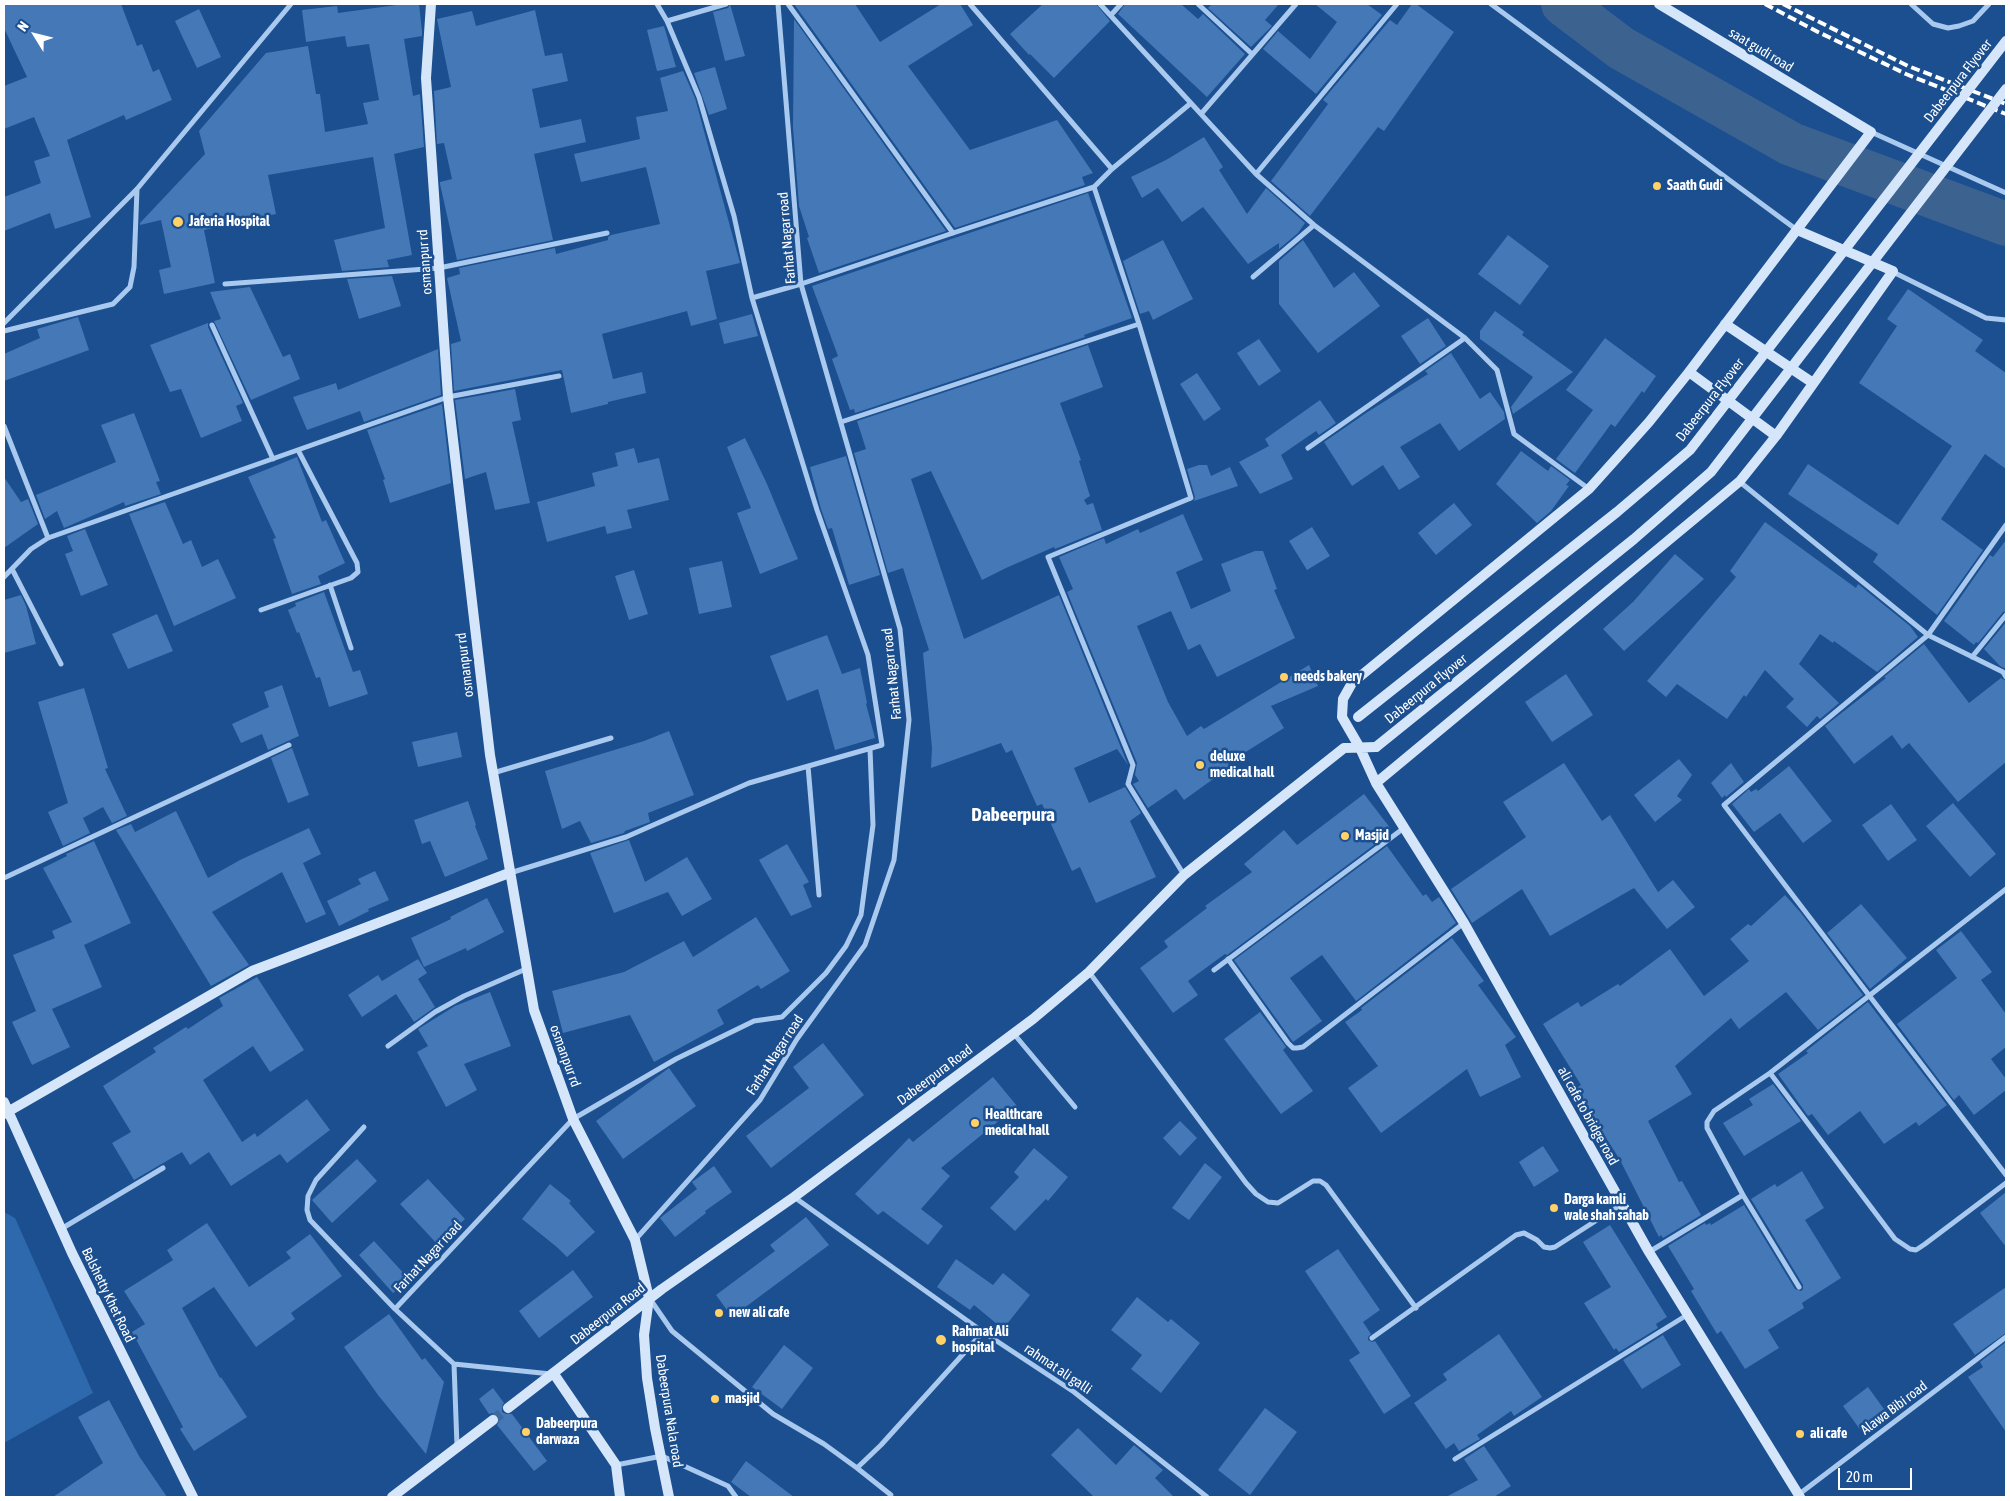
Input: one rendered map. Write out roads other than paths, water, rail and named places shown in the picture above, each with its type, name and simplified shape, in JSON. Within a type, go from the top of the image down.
[{"type":"street","points":[[4,323],[137,189],[291,4]]},
{"type":"street","name":"osmanpur rd","points":[[431,4],[426,78],[448,397],[493,774],[509,873],[534,1010],[573,1119],[635,1240],[650,1298]]},
{"type":"street","points":[[5,1109],[252,971],[509,873],[626,837],[749,783],[882,745],[868,656],[817,510],[752,298],[734,216],[699,97],[667,21],[656,4]]},
{"type":"street","points":[[667,21],[726,4]]},
{"type":"street","name":"Farhat Nagar road","points":[[635,1240],[760,1100],[797,1039],[865,945],[894,860],[908,720],[900,629],[801,284],[778,4]]},
{"type":"street","points":[[788,4],[953,233]]},
{"type":"street","points":[[970,4],[1112,169]]},
{"type":"street","points":[[1100,4],[1256,174],[1314,225],[1465,338],[1497,370],[1514,434],[1589,489]]},
{"type":"street","points":[[1111,16],[1122,4]]},
{"type":"street","points":[[1199,4],[1252,54]]},
{"type":"street","points":[[1201,114],[1296,4]]},
{"type":"street","points":[[1256,174],[1397,4]]},
{"type":"street","points":[[1491,4],[1797,230],[1892,271],[1986,318],[2006,320]]},
{"type":"street","name":"saat gudi road","points":[[1659,4],[1850,118],[1869,136]]},
{"type":"street","points":[[1910,4],[1933,24],[1948,28],[1973,21],[1989,4]]},
{"type":"street","name":"Dabeerpura Flyover","points":[[1344,748],[1358,717],[1617,512],[1690,450],[2006,41]]},
{"type":"street","name":"Dabeerpura Flyover","points":[[1360,748],[1376,747],[1634,539],[1711,472],[2006,89]]},
{"type":"street","points":[[752,298],[801,284],[1094,188],[1112,169],[1191,103]]},
{"type":"street","points":[[1869,136],[2006,194]]},
{"type":"street","name":"ali cafe to bridge road","points":[[1798,1497],[1649,1252],[1464,923],[1376,783],[1360,748],[1350,734],[1342,717],[1343,699],[1352,683],[1589,489],[1649,422],[1689,372],[1869,136]]},
{"type":"street","points":[[1094,188],[1139,324],[1191,498],[1048,558],[1134,765],[1128,784],[1184,875]]},
{"type":"street","points":[[4,331],[113,304],[130,287],[134,267],[137,189]]},
{"type":"street","points":[[1253,277],[1314,225]]},
{"type":"street","points":[[225,284],[439,268],[607,233]]},
{"type":"street","points":[[1376,783],[1740,481],[1776,436],[1892,271]]},
{"type":"street","points":[[841,422],[1139,324]]},
{"type":"street","points":[[1726,324],[1813,383]]},
{"type":"street","points":[[212,325],[273,459]]},
{"type":"street","points":[[1308,448],[1465,338]]},
{"type":"street","points":[[1689,372],[1776,436]]},
{"type":"street","points":[[4,577],[31,549],[48,538],[448,397],[559,376]]},
{"type":"street","points":[[4,426],[48,538]]},
{"type":"street","points":[[260,610],[351,578],[358,572],[358,563],[298,450]]},
{"type":"street","points":[[1740,481],[1928,635],[2003,672],[2006,677]]},
{"type":"street","points":[[2006,525],[1928,635],[1724,805],[2006,1175]]},
{"type":"street","points":[[12,569],[61,664]]},
{"type":"street","points":[[330,585],[351,648]]},
{"type":"street","points":[[1972,657],[2006,615]]},
{"type":"street","points":[[493,774],[611,738]]},
{"type":"street","points":[[4,878],[289,745]]},
{"type":"street","name":"Farhat Nagar road","points":[[454,1364],[395,1309],[573,1119],[676,1059],[754,1021],[782,1017],[826,972],[846,946],[861,915],[873,825],[870,748]]},
{"type":"street","points":[[1344,748],[1360,748]]},
{"type":"street","name":"Dabeerpura Road","points":[[508,1408],[650,1298],[794,1197],[1014,1033],[1090,972],[1184,875],[1344,748]]},
{"type":"street","points":[[808,766],[819,895]]},
{"type":"street","points":[[1214,970],[1404,828]]},
{"type":"street","points":[[1799,1287],[1743,1195],[1710,1134],[1707,1122],[1714,1111],[1770,1073],[2006,889]]},
{"type":"street","points":[[1228,959],[1288,1043],[1293,1048],[1298,1048],[1303,1047],[1464,923]]},
{"type":"street","points":[[388,1046],[436,1012],[464,996],[526,969]]},
{"type":"street","points":[[1090,972],[1246,1184],[1268,1202],[1278,1203],[1313,1181],[1320,1181],[1326,1185],[1416,1308]]},
{"type":"street","points":[[1014,1033],[1075,1107]]},
{"type":"street","points":[[1770,1073],[1895,1239],[1910,1249],[1916,1250],[1925,1244],[2006,1183]]},
{"type":"street","name":"Balshetty Khet Road","points":[[5,1109],[61,1229],[193,1497]]},
{"type":"street","points":[[364,1127],[316,1180],[308,1196],[307,1210],[310,1220],[395,1309]]},
{"type":"street","points":[[61,1229],[163,1168]]},
{"type":"street","points":[[1649,1252],[1743,1195]]},
{"type":"street","name":"rahmat ali galli","points":[[794,1197],[983,1332],[1074,1392],[1207,1497]]},
{"type":"street","points":[[1372,1338],[1516,1235],[1524,1233],[1537,1240],[1544,1247],[1555,1247],[1622,1204]]},
{"type":"street","points":[[650,1298],[672,1331],[773,1414],[824,1444],[891,1495]]},
{"type":"street","name":"Dabeerpura Nala road","points":[[650,1298],[644,1335],[647,1378],[669,1497]]},
{"type":"street","points":[[1455,1459],[1687,1315]]},
{"type":"street","points":[[857,1468],[881,1445],[983,1332]]},
{"type":"street","name":"Alawa Bibi road","points":[[1798,1497],[2006,1337]]},
{"type":"street","points":[[457,1446],[454,1364],[554,1374],[616,1465],[620,1497]]},
{"type":"street","points":[[392,1497],[493,1420]]},
{"type":"street","points":[[616,1465],[662,1456],[728,1486],[736,1497]]},
{"type":"waterway","points":[[1563,4],[1621,48],[1791,144],[2006,224]]},
{"type":"tunnel","points":[[493,1420],[508,1408]]},
{"type":"railway","points":[[1765,4],[1818,32],[1906,74],[2006,114]]},
{"type":"railway","points":[[1783,4],[1908,66],[2006,104]]},
{"type":"place","name":"Saath Gudi","points":[[1657,186]]},
{"type":"place","name":"Jaferia Hospital","points":[[178,222]]},
{"type":"place","name":"needs bakery","points":[[1284,677]]},
{"type":"place","name":"deluxe medical hall","points":[[1200,765]]},
{"type":"place","name":"Masjid","points":[[1345,836]]},
{"type":"place","name":"Healthcare medical hall","points":[[975,1123]]},
{"type":"place","name":"Darga kamli wale shah sahab","points":[[1554,1208]]},
{"type":"place","name":"new ali cafe","points":[[719,1313]]},
{"type":"place","name":"Rahmat Ali hospital","points":[[941,1340]]},
{"type":"place","name":"masjid","points":[[715,1399]]},
{"type":"place","name":"Dabeerpura darwaza","points":[[526,1432]]},
{"type":"place","name":"ali cafe","points":[[1800,1434]]},
{"type":"district","name":"Dabeerpura","points":[[1013,815]]}]
